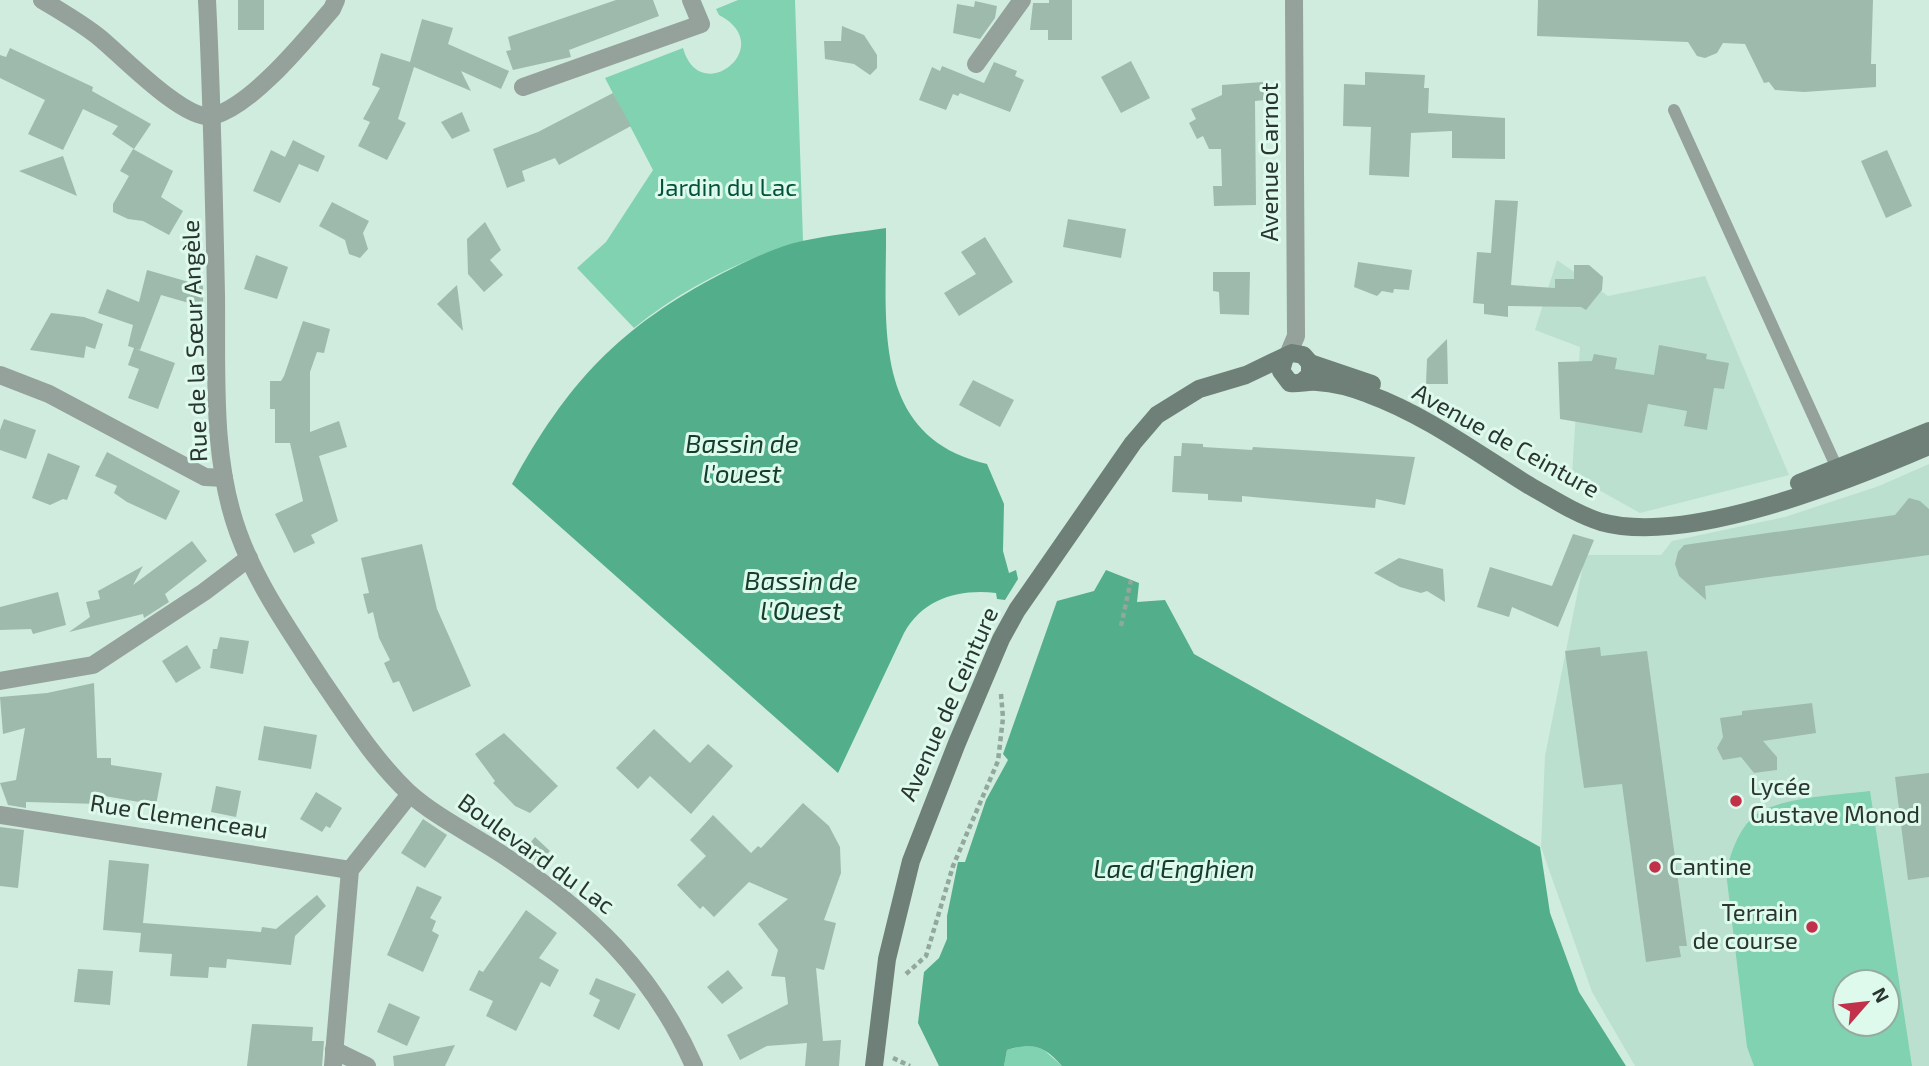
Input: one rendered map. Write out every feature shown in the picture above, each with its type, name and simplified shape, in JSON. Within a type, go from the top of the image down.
[{"type":"street","points":[[42,0],[99,37],[188,110],[200,116],[213,116],[241,100],[287,61],[332,9],[336,0]]},
{"type":"street","name":"Rue de la Sœur Angèle","points":[[207,0],[213,116],[218,417],[224,478],[237,530],[269,598],[361,739],[410,794]]},
{"type":"street","points":[[523,87],[701,24],[691,0]]},
{"type":"street","points":[[976,64],[1022,0]]},
{"type":"street","name":"Avenue Carnot","points":[[1286,356],[1296,336],[1294,0]]},
{"type":"street","name":"Avenue Carnot","points":[[1296,325],[1309,361]]},
{"type":"street","points":[[1299,353],[1309,361],[1310,374],[1296,383],[1281,371],[1286,356],[1299,353]]},
{"type":"street","name":"Avenue de Ceinture","points":[[874,1066],[887,959],[904,884],[928,812],[1008,625],[1096,494],[1147,426],[1166,408],[1187,395],[1246,375],[1286,356]]},
{"type":"street","name":"Avenue de Ceinture","points":[[1309,361],[1396,395],[1576,502],[1612,513],[1646,516],[1690,512],[1783,489],[1929,431]]},
{"type":"street","points":[[0,375],[49,394],[205,477],[224,478]]},
{"type":"street","name":"Avenue de Ceinture","points":[[1246,375],[1262,375],[1296,383],[1324,383],[1380,399],[1421,419],[1564,506],[1602,522],[1620,526],[1668,526],[1745,510],[1829,485],[1929,446]]},
{"type":"street","points":[[0,681],[93,665],[204,592],[249,558]]},
{"type":"street","points":[[367,1066],[334,1058],[350,870],[410,794]]},
{"type":"street","name":"Boulevard du Lac","points":[[410,794],[510,860],[598,927],[650,985],[694,1066]]},
{"type":"street","name":"Rue Clemenceau","points":[[0,815],[350,870]]},
{"type":"lane","points":[[1674,110],[1837,468]]},
{"type":"path","points":[[1121,626],[1132,580]]},
{"type":"path","points":[[900,970],[899,981],[926,956],[953,866],[998,761],[1003,718],[1001,692]]},
{"type":"path","points":[[888,1066],[891,1045]]},
{"type":"shaded area","points":[[1557,260],[1608,296],[1705,276],[1789,475],[1640,513],[1572,475],[1580,347],[1535,330]]},
{"type":"shaded area","name":"Lycée Gustave Monod","points":[[1929,464],[1929,1066],[1635,1066],[1592,992],[1541,847],[1545,756],[1585,555],[1661,555],[1672,541],[1785,517],[1879,486]]},
{"type":"green space","name":"Jardin du Lac","points":[[738,0],[795,0],[803,241],[758,256],[714,276],[672,300],[634,328],[577,268],[606,242],[653,170],[605,78],[683,48],[692,65],[704,73],[718,73],[730,66],[738,55],[741,42],[735,28],[719,15],[716,9]]},
{"type":"green space","name":"Terrain de course","points":[[1870,791],[1897,968],[1831,968],[1831,1038],[1901,1038],[1901,994],[1912,1066],[1754,1066],[1747,1047],[1726,872],[1732,851],[1746,825],[1760,812],[1789,802]]},
{"type":"green space","points":[[1029,1044],[1044,1050],[1062,1066],[1004,1066],[1007,1050]]},
{"type":"water","name":"Bassin de l'Ouest","points":[[886,228],[887,336],[893,371],[903,402],[922,429],[949,450],[987,464],[1004,504],[1003,551],[1009,573],[1016,570],[1018,579],[1005,600],[997,599],[996,593],[956,595],[932,604],[912,621],[838,773],[512,484],[554,416],[576,387],[625,336],[654,314],[723,273],[771,251],[813,239]]},
{"type":"water","name":"Lac d'Enghien","points":[[1106,570],[1139,583],[1137,602],[1165,600],[1194,654],[1540,847],[1550,913],[1579,992],[1626,1066],[1062,1066],[1043,1050],[1024,1046],[1007,1050],[1004,1066],[939,1066],[918,1023],[924,972],[939,958],[947,939],[947,916],[958,862],[965,862],[986,800],[1008,760],[1003,754],[1057,601],[1094,591]]},
{"type":"building","points":[[238,0],[264,0],[264,30],[238,30]]},
{"type":"building","points":[[616,0],[653,0],[659,16],[569,50],[571,57],[513,70],[506,51],[511,50],[508,37]]},
{"type":"building","points":[[1049,0],[1072,0],[1072,40],[1048,40],[1048,30],[1030,30],[1033,3],[1049,3]]},
{"type":"building","points":[[1538,0],[1873,0],[1871,64],[1876,64],[1876,87],[1804,92],[1775,90],[1769,82],[1764,83],[1745,44],[1723,43],[1717,53],[1705,58],[1697,56],[1688,42],[1537,36]]},
{"type":"building","points":[[975,1],[997,6],[995,18],[980,39],[953,33],[957,4],[974,7]]},
{"type":"building","points":[[422,19],[453,28],[448,44],[509,71],[501,89],[461,71],[471,91],[414,67],[398,119],[406,123],[387,160],[358,146],[370,122],[363,119],[380,88],[372,85],[381,53],[410,62]]},
{"type":"building","points":[[842,26],[864,35],[877,55],[877,68],[870,75],[854,64],[825,59],[824,41],[841,41]]},
{"type":"building","points":[[10,48],[93,87],[92,91],[151,124],[134,149],[112,134],[118,126],[83,109],[63,150],[28,134],[45,100],[0,78],[0,55],[6,57]]},
{"type":"building","points":[[1131,61],[1150,98],[1121,113],[1101,77]]},
{"type":"building","points":[[994,62],[1017,71],[1015,76],[1024,80],[1010,112],[960,93],[958,96],[953,94],[946,110],[919,100],[932,67],[940,71],[942,66],[984,83]]},
{"type":"building","points":[[1365,72],[1425,75],[1424,88],[1429,88],[1428,113],[1505,118],[1505,159],[1452,158],[1452,131],[1411,133],[1409,177],[1369,175],[1371,127],[1343,126],[1344,84],[1365,85]]},
{"type":"building","points":[[1263,82],[1265,100],[1255,101],[1256,205],[1214,206],[1213,186],[1222,186],[1221,149],[1209,149],[1203,136],[1197,139],[1189,123],[1196,119],[1191,109],[1222,95],[1222,85]]},
{"type":"building","points":[[613,93],[631,126],[559,165],[555,158],[522,171],[525,181],[507,188],[493,149],[538,132]]},
{"type":"building","points":[[462,112],[470,131],[452,139],[441,122]]},
{"type":"building","points":[[293,140],[325,156],[318,172],[299,164],[280,203],[253,191],[271,150],[285,157]]},
{"type":"building","points":[[133,149],[173,171],[161,197],[183,211],[169,235],[143,221],[128,219],[113,212],[113,204],[129,176],[120,171]]},
{"type":"building","points":[[1887,150],[1912,206],[1886,218],[1861,161]]},
{"type":"building","points":[[63,156],[77,196],[19,171]]},
{"type":"building","points":[[1495,200],[1518,201],[1511,285],[1555,288],[1555,279],[1574,279],[1574,265],[1589,265],[1603,277],[1602,290],[1586,310],[1581,307],[1508,306],[1508,317],[1484,314],[1484,304],[1473,303],[1477,252],[1491,253]]},
{"type":"building","points":[[332,202],[369,221],[363,233],[368,249],[360,258],[349,254],[345,240],[319,226]]},
{"type":"building","points":[[1068,219],[1126,229],[1121,258],[1063,247]]},
{"type":"building","points":[[485,222],[501,250],[490,260],[503,275],[484,292],[468,274],[467,239]]},
{"type":"building","points":[[985,237],[1013,282],[959,316],[944,293],[976,274],[961,252]]},
{"type":"building","points":[[256,255],[288,267],[277,299],[244,289]]},
{"type":"building","points":[[1358,262],[1412,270],[1409,290],[1394,289],[1393,293],[1382,291],[1377,296],[1354,287]]},
{"type":"building","points":[[147,270],[203,286],[203,307],[161,295],[140,350],[136,349],[175,363],[158,409],[128,398],[139,369],[128,365],[134,348],[128,346],[133,325],[98,313],[107,289],[139,302]]},
{"type":"building","points":[[1213,272],[1250,272],[1249,315],[1220,314],[1219,292],[1213,291]]},
{"type":"building","points":[[457,285],[463,331],[437,304]]},
{"type":"building","points":[[51,313],[84,317],[103,324],[95,349],[86,346],[84,358],[30,350]]},
{"type":"building","points":[[303,321],[330,329],[324,353],[317,352],[310,372],[310,432],[339,421],[347,447],[319,456],[338,521],[311,535],[315,543],[294,553],[275,514],[303,501],[290,443],[275,443],[275,409],[270,409],[270,381],[281,381],[284,376]]},
{"type":"building","points":[[1447,339],[1448,384],[1426,384],[1427,359]]},
{"type":"building","points":[[1659,345],[1707,354],[1706,359],[1729,363],[1724,389],[1714,388],[1707,430],[1684,426],[1687,411],[1648,404],[1642,433],[1560,419],[1558,362],[1592,361],[1594,354],[1617,358],[1615,369],[1654,375]]},
{"type":"building","points":[[973,380],[1014,400],[1000,427],[959,405]]},
{"type":"building","points":[[4,419],[36,430],[26,459],[0,450],[0,430]]},
{"type":"building","points":[[1182,443],[1252,450],[1253,447],[1415,457],[1405,505],[1376,499],[1375,508],[1242,496],[1242,502],[1208,500],[1208,494],[1172,492],[1174,456],[1181,456]]},
{"type":"building","points":[[107,452],[180,491],[166,520],[127,502],[114,493],[117,486],[95,476]]},
{"type":"building","points":[[48,453],[80,466],[67,500],[50,505],[32,498]]},
{"type":"building","points":[[1909,498],[1920,501],[1929,509],[1929,555],[1705,586],[1706,600],[1679,576],[1675,564],[1678,552],[1684,545],[1895,515]]},
{"type":"building","points":[[1573,534],[1594,540],[1558,627],[1512,607],[1509,617],[1477,607],[1490,567],[1552,586]]},
{"type":"building","points":[[192,541],[207,561],[165,594],[169,602],[144,618],[143,614],[69,632],[90,617],[86,602],[100,599],[98,591],[143,566],[133,585]]},
{"type":"building","points":[[422,544],[437,609],[471,686],[413,712],[399,681],[393,683],[384,663],[390,660],[379,638],[373,612],[368,614],[363,594],[369,593],[361,558]]},
{"type":"building","points":[[1399,558],[1443,569],[1445,602],[1427,591],[1421,593],[1400,587],[1374,573]]},
{"type":"building","points":[[58,592],[66,625],[33,634],[31,629],[0,630],[0,607]]},
{"type":"building","points":[[220,637],[249,641],[243,674],[210,668],[213,649],[217,649]]},
{"type":"building","points":[[187,645],[201,668],[176,683],[162,661]]},
{"type":"building","name":"Cantine","points":[[1600,647],[1601,656],[1647,651],[1687,946],[1679,946],[1681,957],[1646,962],[1622,784],[1584,788],[1565,651]]},
{"type":"building","points":[[94,683],[97,758],[111,758],[111,765],[162,773],[156,805],[99,795],[100,804],[26,802],[26,808],[8,805],[0,783],[16,780],[25,728],[3,734],[0,697],[47,693]]},
{"type":"building","points":[[1812,703],[1816,733],[1763,741],[1777,757],[1777,770],[1754,773],[1741,757],[1723,760],[1717,748],[1723,737],[1720,718],[1742,715],[1742,711]]},
{"type":"building","points":[[264,726],[317,735],[311,769],[258,760]]},
{"type":"building","points":[[654,729],[690,763],[708,744],[733,766],[691,814],[650,776],[638,789],[616,768]]},
{"type":"building","points":[[504,733],[558,786],[530,813],[515,806],[493,783],[495,781],[475,754]]},
{"type":"building","points":[[1929,773],[1929,877],[1908,880],[1895,777]]},
{"type":"building","points":[[216,786],[241,791],[236,817],[211,812]]},
{"type":"building","points":[[316,792],[342,808],[330,828],[326,826],[322,832],[300,819]]},
{"type":"building","points":[[803,803],[829,826],[840,847],[841,873],[824,920],[836,923],[824,970],[816,968],[823,1041],[841,1040],[839,1066],[805,1066],[807,1043],[767,1046],[740,1060],[727,1035],[788,1004],[785,977],[771,976],[778,950],[758,924],[788,899],[749,882],[714,917],[703,906],[700,909],[677,885],[706,856],[690,840],[713,815],[751,853],[758,846],[761,848]]},
{"type":"building","points":[[423,819],[447,835],[425,868],[401,853]]},
{"type":"building","points":[[0,827],[24,830],[18,888],[0,886]]},
{"type":"building","points":[[535,837],[550,851],[538,863],[522,853]]},
{"type":"building","points":[[109,860],[149,864],[143,923],[261,932],[262,927],[276,929],[317,895],[326,906],[295,936],[291,965],[227,959],[226,968],[209,967],[208,978],[170,976],[172,954],[139,952],[141,933],[103,930]]},
{"type":"building","points":[[417,886],[442,897],[430,918],[436,921],[432,931],[439,935],[423,972],[387,955]]},
{"type":"building","points":[[526,910],[557,933],[539,958],[559,970],[550,987],[541,982],[516,1031],[486,1016],[493,1001],[469,990],[479,970],[483,972]]},
{"type":"building","points":[[78,969],[113,971],[110,1005],[74,1002]]},
{"type":"building","points":[[728,970],[743,988],[722,1004],[707,987]]},
{"type":"building","points":[[596,978],[636,994],[619,1030],[593,1016],[600,1000],[589,994]]},
{"type":"building","points":[[389,1003],[420,1017],[407,1046],[377,1032]]},
{"type":"building","points":[[252,1024],[313,1027],[312,1041],[324,1041],[322,1066],[247,1066]]},
{"type":"building","points":[[455,1045],[445,1066],[394,1066],[393,1056]]},
{"type":"place","name":"Lycée Gustave Monod","points":[[1736,801]]},
{"type":"place","name":"Cantine","points":[[1655,867]]},
{"type":"place","name":"Terrain de course","points":[[1812,927]]},
{"type":"water label","name":"Bassin de l'ouest","points":[[742,459]]}]
